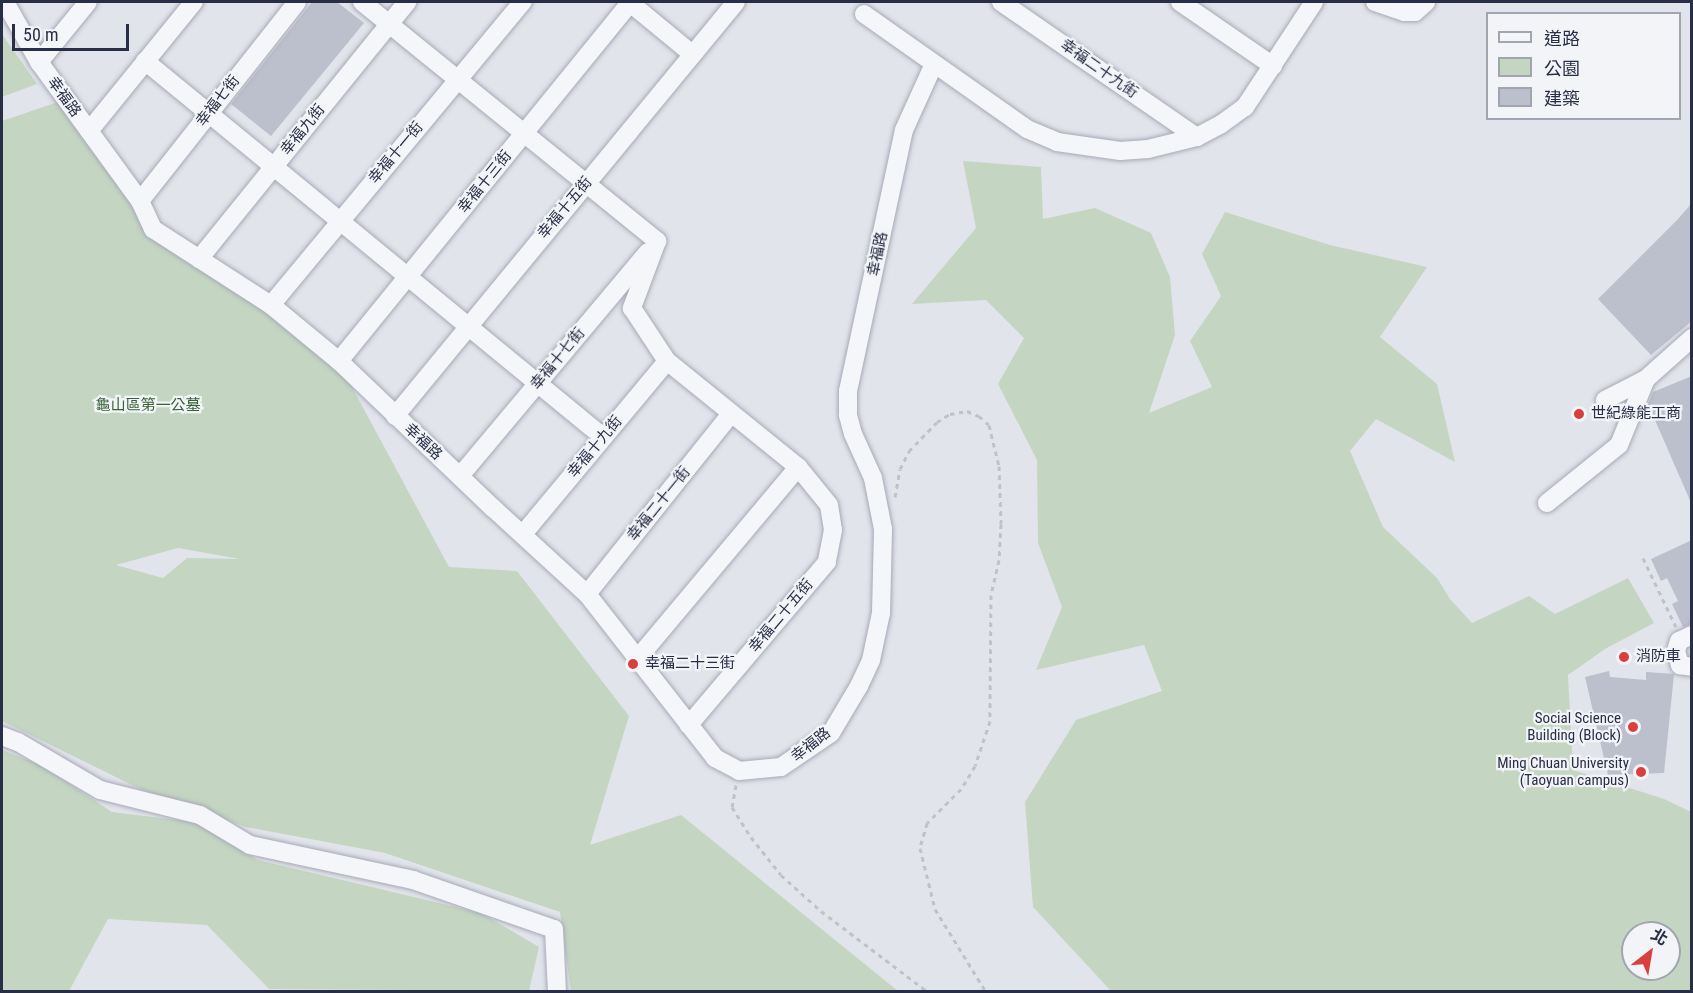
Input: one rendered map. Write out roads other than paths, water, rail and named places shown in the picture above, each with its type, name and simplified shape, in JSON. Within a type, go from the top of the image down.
[{"type":"street","name":"幸福路","points":[[5,2],[39,62],[140,201],[153,229],[271,305],[339,361],[587,594],[715,758],[739,771],[781,767],[831,732],[859,686],[871,660],[881,613],[883,529],[873,478],[853,434],[848,415],[848,391],[904,130],[934,64]]},
{"type":"street","points":[[39,62],[88,2]]},
{"type":"street","points":[[89,130],[194,2]]},
{"type":"street","name":"幸福七街","points":[[140,201],[297,2]]},
{"type":"street","points":[[362,2],[657,241],[633,308],[667,361],[730,415],[798,467],[638,658]]},
{"type":"street","name":"幸福九街","points":[[199,259],[407,2]]},
{"type":"street","name":"幸福十一街","points":[[271,305],[339,220],[523,2]]},
{"type":"street","points":[[630,2],[692,54]]},
{"type":"street","name":"幸福十三街","points":[[339,361],[630,2]]},
{"type":"street","name":"幸福十五街","points":[[395,416],[736,2]]},
{"type":"street","name":"幸福二十九街","points":[[1001,2],[1197,137]]},
{"type":"street","points":[[1180,2],[1273,66]]},
{"type":"street","points":[[864,14],[1027,129],[1057,142],[1120,151],[1148,149],[1197,137],[1245,107],[1314,2]]},
{"type":"street","points":[[1375,2],[1404,12],[1415,12],[1426,2]]},
{"type":"street","points":[[145,61],[603,437]]},
{"type":"street","name":"幸福十七街","points":[[460,476],[657,241]]},
{"type":"street","points":[[1605,400],[1646,378],[1692,338]]},
{"type":"street","name":"幸福十九街","points":[[523,534],[667,361]]},
{"type":"street","points":[[1547,503],[1619,445],[1646,378]]},
{"type":"street","name":"幸福二十一街","points":[[587,594],[730,415]]},
{"type":"street","name":"幸福二十五街","points":[[689,725],[827,562],[833,530],[829,505],[798,467]]},
{"type":"street","points":[[1687,638],[1679,641],[1676,651],[1680,665],[1692,667]]},
{"type":"street","points":[[2,736],[18,742],[100,789],[200,815],[250,845],[413,880],[554,929],[557,992]]},
{"type":"place","name":"世紀綠能工商","points":[[1579,414]]},
{"type":"place","name":"消防車","points":[[1624,657]]},
{"type":"place","name":"幸福二十三街","points":[[633,664]]},
{"type":"place","name":"Social Science Building (Block)","points":[[1633,727]]},
{"type":"place","name":"Ming Chuan University (Taoyuan campus)","points":[[1641,772]]},
{"type":"park label","name":"龜山區第一公墓","points":[[148,406]]}]
